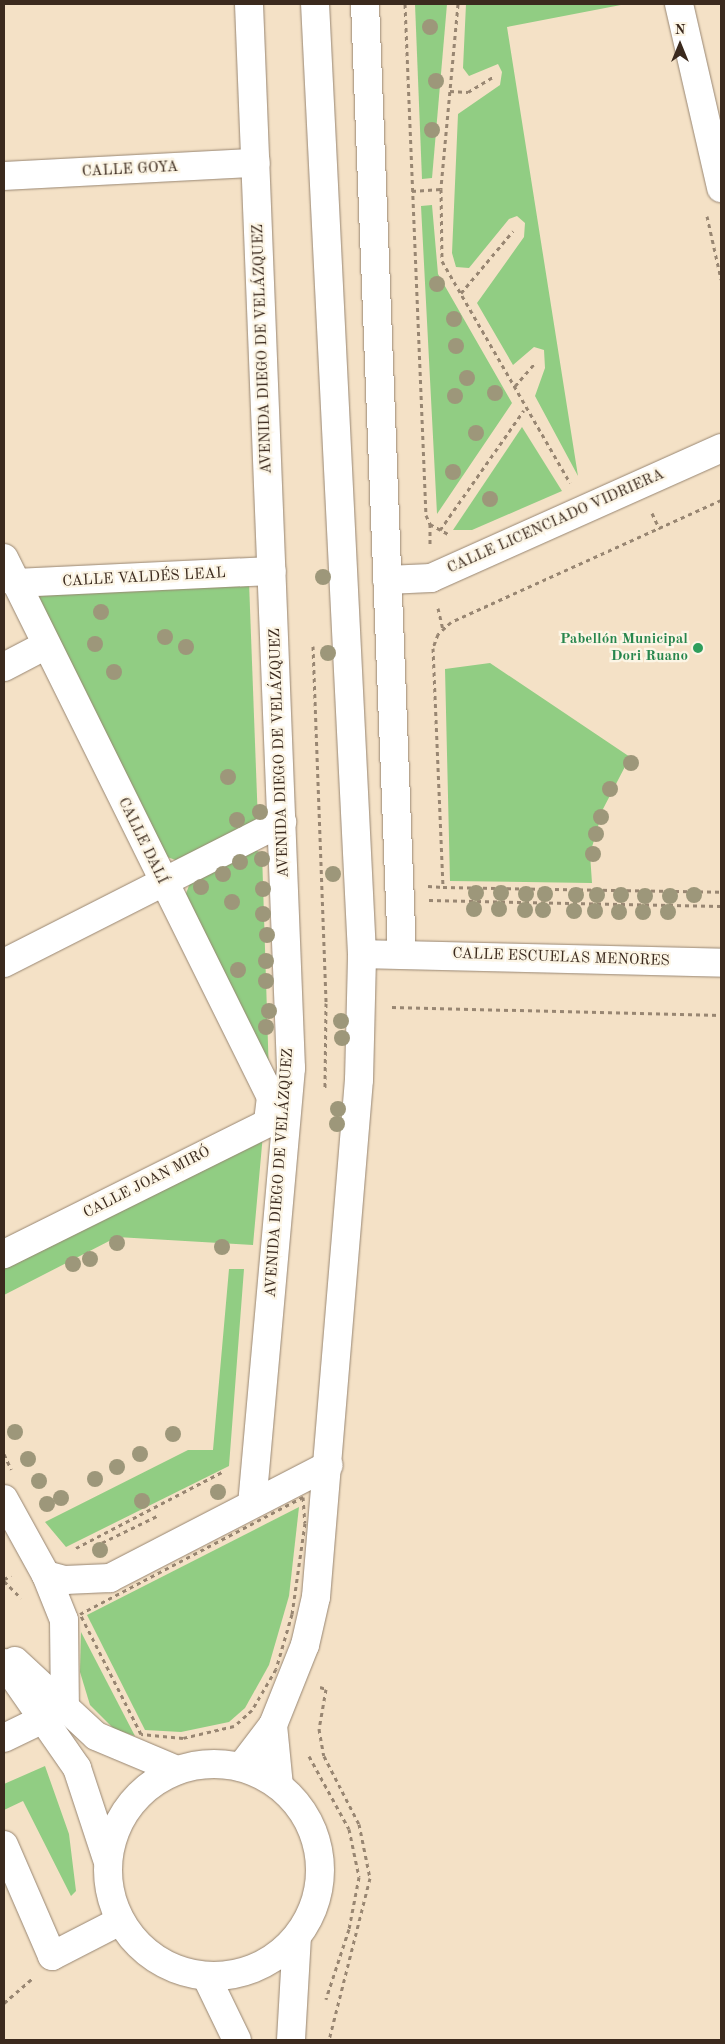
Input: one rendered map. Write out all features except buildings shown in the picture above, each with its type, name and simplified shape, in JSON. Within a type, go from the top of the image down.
[{"type":"street","name":"AVENIDA DIEGO DE VELÁZQUEZ","points":[[249,4],[286,901],[291,1068],[252,1501]]},
{"type":"street","points":[[241,1767],[273,1725],[305,1645],[316,1597],[329,1465],[359,1080],[362,954],[316,4]]},
{"type":"street","points":[[362,954],[402,953],[365,4]]},
{"type":"street","points":[[679,4],[721,188]]},
{"type":"street","name":"CALLE GOYA","points":[[4,176],[256,163]]},
{"type":"street","name":"CALLE LICENCIADO VIDRIERA","points":[[387,580],[431,578],[721,448]]},
{"type":"street","name":"CALLE DALÍ","points":[[4,558],[163,883],[271,1097]]},
{"type":"street","name":"CALLE VALDÉS LEAL","points":[[15,583],[272,571]]},
{"type":"street","points":[[4,667],[46,645]]},
{"type":"street","points":[[4,963],[282,822]]},
{"type":"street","name":"CALLE ESCUELAS MENORES","points":[[402,953],[721,963]]},
{"type":"street","name":"CALLE JOAN MIRÓ","points":[[4,1254],[268,1123],[271,1097]]},
{"type":"street","points":[[46,1575],[66,1580],[110,1578],[174,1548],[252,1501],[329,1465]]},
{"type":"street","points":[[4,1498],[46,1575],[64,1620],[53,1715]]},
{"type":"street","points":[[4,1650],[53,1715],[76,1768],[107,1860],[109,1892],[120,1921],[156,1960],[206,1976],[240,1973],[272,1959],[297,1936],[314,1907],[320,1874],[316,1840],[302,1810],[279,1786],[241,1767],[220,1763],[177,1770],[143,1790],[118,1822],[107,1860]]},
{"type":"street","points":[[4,1663],[10,1687],[53,1715],[96,1736],[177,1770]]},
{"type":"street","points":[[4,1738],[53,1715]]},
{"type":"street","points":[[273,1725],[279,1786]]},
{"type":"street","points":[[4,1845],[52,1956],[120,1921]]},
{"type":"street","points":[[291,2040],[297,1936]]},
{"type":"street","points":[[206,1976],[237,2040]]},
{"type":"path","points":[[405,4],[426,515],[440,530],[455,537]]},
{"type":"path","points":[[458,4],[441,190],[442,260],[515,386],[524,410],[575,491]]},
{"type":"path","points":[[450,91],[468,92],[493,77]]},
{"type":"path","points":[[412,191],[441,190]]},
{"type":"path","points":[[461,292],[513,231]]},
{"type":"path","points":[[515,386],[534,364]]},
{"type":"path","points":[[440,530],[524,410]]},
{"type":"path","points":[[721,500],[452,622],[438,634],[433,648],[443,887],[721,892]]},
{"type":"path","points":[[286,901],[359,900]]},
{"type":"path","points":[[401,900],[721,906]]},
{"type":"path","points":[[386,1016],[386,1006],[721,1015]]},
{"type":"path","points":[[303,1497],[305,1523],[292,1614],[276,1669],[252,1710],[234,1726],[191,1736],[141,1734],[80,1614],[303,1497]]},
{"type":"path","points":[[315,1693],[320,1676]]},
{"type":"path","points":[[317,1685],[326,1689],[319,1729],[324,1756],[359,1824],[370,1878],[329,2040]]},
{"type":"path","points":[[308,1749],[349,1829],[358,1877],[349,1929],[325,2004]]},
{"type":"path","points":[[4,2004],[52,1956]]},
{"type":"green space","points":[[415,4],[447,4],[432,178],[422,179]]},
{"type":"green space","points":[[466,4],[626,4],[507,27],[578,476],[535,396],[545,368],[544,350],[534,347],[513,365],[477,303],[524,237],[525,223],[517,216],[509,219],[469,268],[456,267],[452,253],[458,114],[500,85],[502,72],[498,64],[469,76],[463,68]]},
{"type":"green space","points":[[432,205],[438,274],[512,403],[437,514],[421,206]]},
{"type":"green space","points":[[522,427],[562,491],[472,530],[453,530]]},
{"type":"green space","points":[[249,582],[258,823],[181,862],[156,853],[26,593]]},
{"type":"green space","points":[[490,663],[630,757],[603,809],[590,854],[592,883],[450,881],[445,669]]},
{"type":"green space","points":[[252,849],[262,853],[269,1077],[181,907],[191,880]]},
{"type":"green space","points":[[263,1134],[253,1245],[117,1237],[4,1295],[4,1268]]},
{"type":"green space","points":[[229,1269],[244,1269],[229,1466],[66,1547],[45,1522],[188,1450],[213,1450]]},
{"type":"green space","points":[[299,1507],[289,1596],[269,1665],[245,1708],[229,1722],[181,1732],[145,1730],[87,1615]]},
{"type":"green space","points":[[81,1632],[135,1736],[114,1729],[90,1705],[80,1672]]},
{"type":"green space","points":[[45,1766],[69,1834],[76,1891],[71,1896],[23,1801],[4,1810],[4,1784]]},
{"type":"place","name":"Pabellón Municipal Dori Ruano","points":[[698,648]]}]
